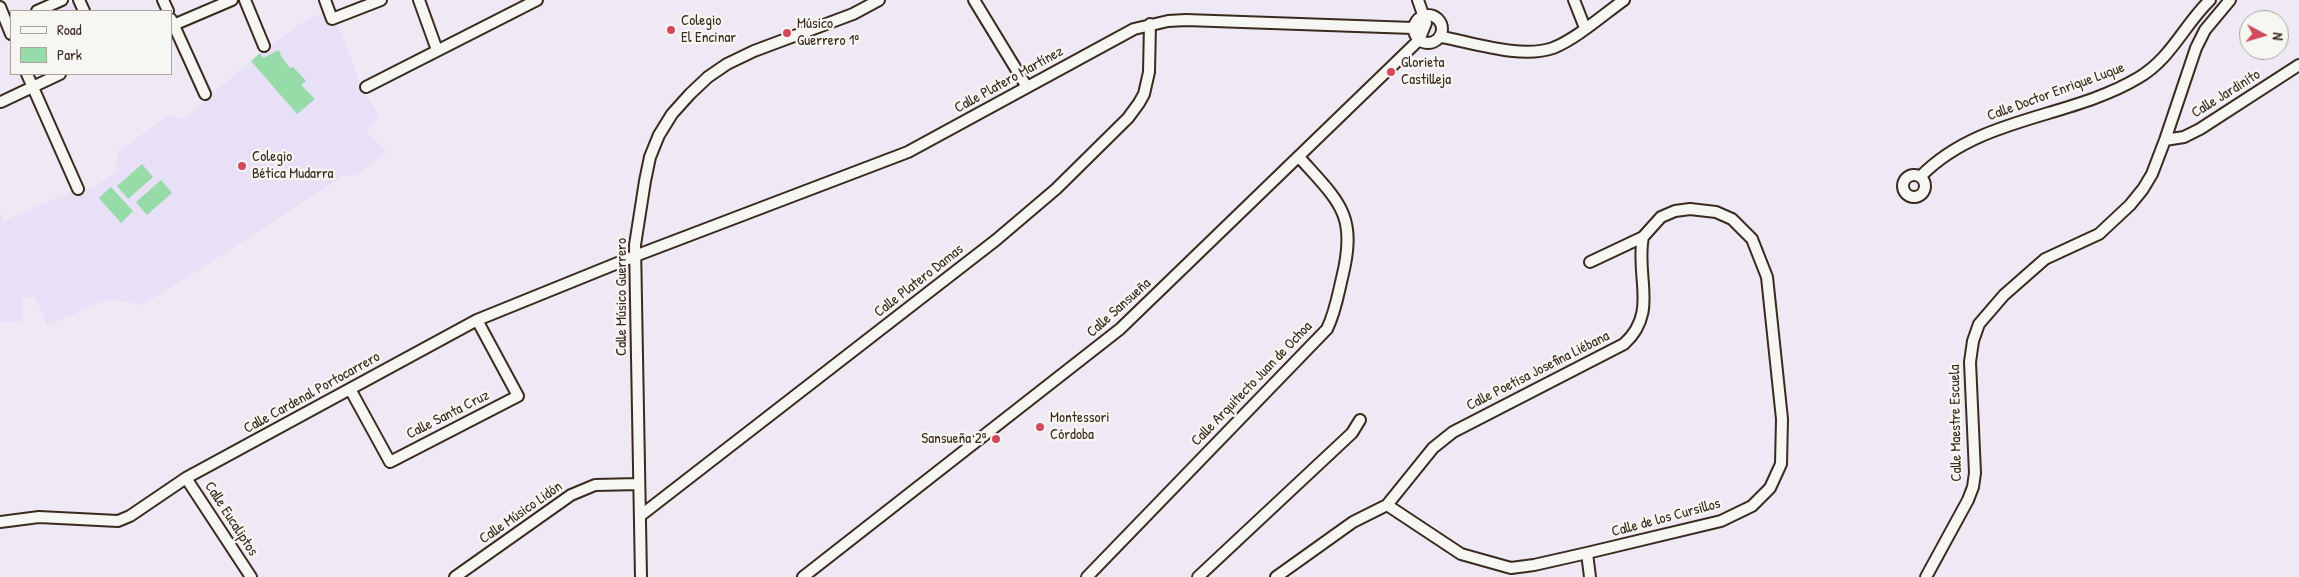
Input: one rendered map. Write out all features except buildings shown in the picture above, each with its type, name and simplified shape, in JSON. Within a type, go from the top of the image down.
[{"type":"street","points":[[39,10],[62,0]]},
{"type":"street","points":[[205,94],[172,23],[232,0]]},
{"type":"street","points":[[245,0],[264,46]]},
{"type":"street","points":[[325,0],[332,19],[381,0]]},
{"type":"street","points":[[419,0],[438,50]]},
{"type":"street","points":[[366,87],[537,0]]},
{"type":"street","name":"Calle Músico Guerrero","points":[[641,577],[635,256],[650,157],[658,135],[672,114],[690,94],[708,77],[727,64],[754,51],[853,14],[880,0]]},
{"type":"street","points":[[974,0],[1027,87]]},
{"type":"street","points":[[1418,0],[1424,15]]},
{"type":"street","points":[[1574,0],[1585,28]]},
{"type":"street","points":[[1442,37],[1442,25],[1435,16],[1424,15],[1416,21],[1414,28],[1419,40],[1431,44],[1442,37],[1513,50],[1539,51],[1553,48],[1624,0]]},
{"type":"street","name":"Calle Doctor Enrique Luque","points":[[1921,176],[1937,160],[1992,130],[2088,100],[2137,79],[2165,57],[2210,0]]},
{"type":"street","name":"Calle Maestre Escuela","points":[[1926,577],[1968,500],[1973,486],[1970,362],[1973,341],[1979,324],[2004,295],[2045,259],[2054,253],[2084,242],[2114,222],[2143,190],[2152,174],[2165,140],[2196,48],[2205,30],[2230,0]]},
{"type":"street","points":[[0,7],[6,21]]},
{"type":"street","name":"Calle Sansueña","points":[[803,577],[1120,329],[1419,40],[1425,28],[1424,15]]},
{"type":"street","name":"Calle Platero Martínez","points":[[635,256],[908,152],[1121,35],[1150,24],[1186,20],[1414,28]]},
{"type":"street","name":"Calle Platero Damas","points":[[640,516],[996,240],[1056,189],[1128,118],[1139,103],[1144,94],[1149,72],[1150,24]]},
{"type":"street","name":"Calle Jardinito","points":[[2165,140],[2184,137],[2200,129],[2299,65]]},
{"type":"street","points":[[28,75],[78,189]]},
{"type":"street","points":[[1,102],[58,75]]},
{"type":"street","name":"Calle Arquitecto Juan de Ochoa","points":[[1087,577],[1327,329],[1335,307],[1348,254],[1347,224],[1334,196],[1298,157]]},
{"type":"street","name":"Calle de los Cursillos","points":[[1388,505],[1461,554],[1493,565],[1511,568],[1523,567],[1694,529],[1739,513],[1752,506],[1770,488],[1781,464],[1782,419],[1767,277],[1752,239],[1732,220],[1716,212],[1690,209],[1675,210],[1661,217],[1643,237],[1590,262]]},
{"type":"street","name":"Calle Poetisa Josefina Liébana","points":[[1388,505],[1433,448],[1453,432],[1624,344],[1635,334],[1642,320],[1644,306],[1640,251],[1643,237]]},
{"type":"street","name":"Calle Cardenal Portocarrero","points":[[0,522],[39,518],[118,521],[130,516],[186,478],[477,320],[635,256]]},
{"type":"street","name":"Calle Santa Cruz","points":[[350,389],[390,462],[518,396],[477,320]]},
{"type":"street","points":[[1198,577],[1352,433],[1360,420]]},
{"type":"street","name":"Calle Eucaliptos","points":[[186,478],[251,577]]},
{"type":"street","name":"Calle Músico Lidón","points":[[455,577],[469,573],[572,495],[595,485],[639,484]]},
{"type":"street","points":[[1276,577],[1353,522],[1388,505]]},
{"type":"street","points":[[1587,553],[1590,577]]},
{"type":"shaded area","points":[[76,3],[79,10],[58,10]]},
{"type":"shaded area","name":"Colegio Bética Mudarra","points":[[324,12],[330,26],[337,23],[364,92],[380,117],[366,131],[386,152],[356,176],[344,175],[142,305],[110,299],[47,325],[35,297],[22,297],[23,323],[0,321],[0,212],[4,221],[78,189],[92,189],[118,171],[116,162],[119,151],[169,115],[181,119],[191,113],[246,65],[298,25]]},
{"type":"green space","points":[[279,50],[290,68],[293,67],[306,81],[301,85],[315,99],[297,114],[251,61],[260,53],[263,58]]},
{"type":"green space","points":[[142,164],[153,177],[128,199],[117,186]]},
{"type":"green space","points":[[161,180],[172,193],[147,215],[136,202]]},
{"type":"green space","points":[[111,187],[133,211],[121,223],[99,198]]},
{"type":"place","name":"Colegio El Encinar","points":[[671,30]]},
{"type":"place","name":"Músico Guerrero 1ª","points":[[787,33]]},
{"type":"place","name":"Glorieta Castilleja","points":[[1391,72]]},
{"type":"place","name":"Colegio Bética Mudarra","points":[[242,166]]},
{"type":"place","name":"Montessori Córdoba","points":[[1040,427]]},
{"type":"place","name":"Sansueña 2ª","points":[[996,439]]}]
